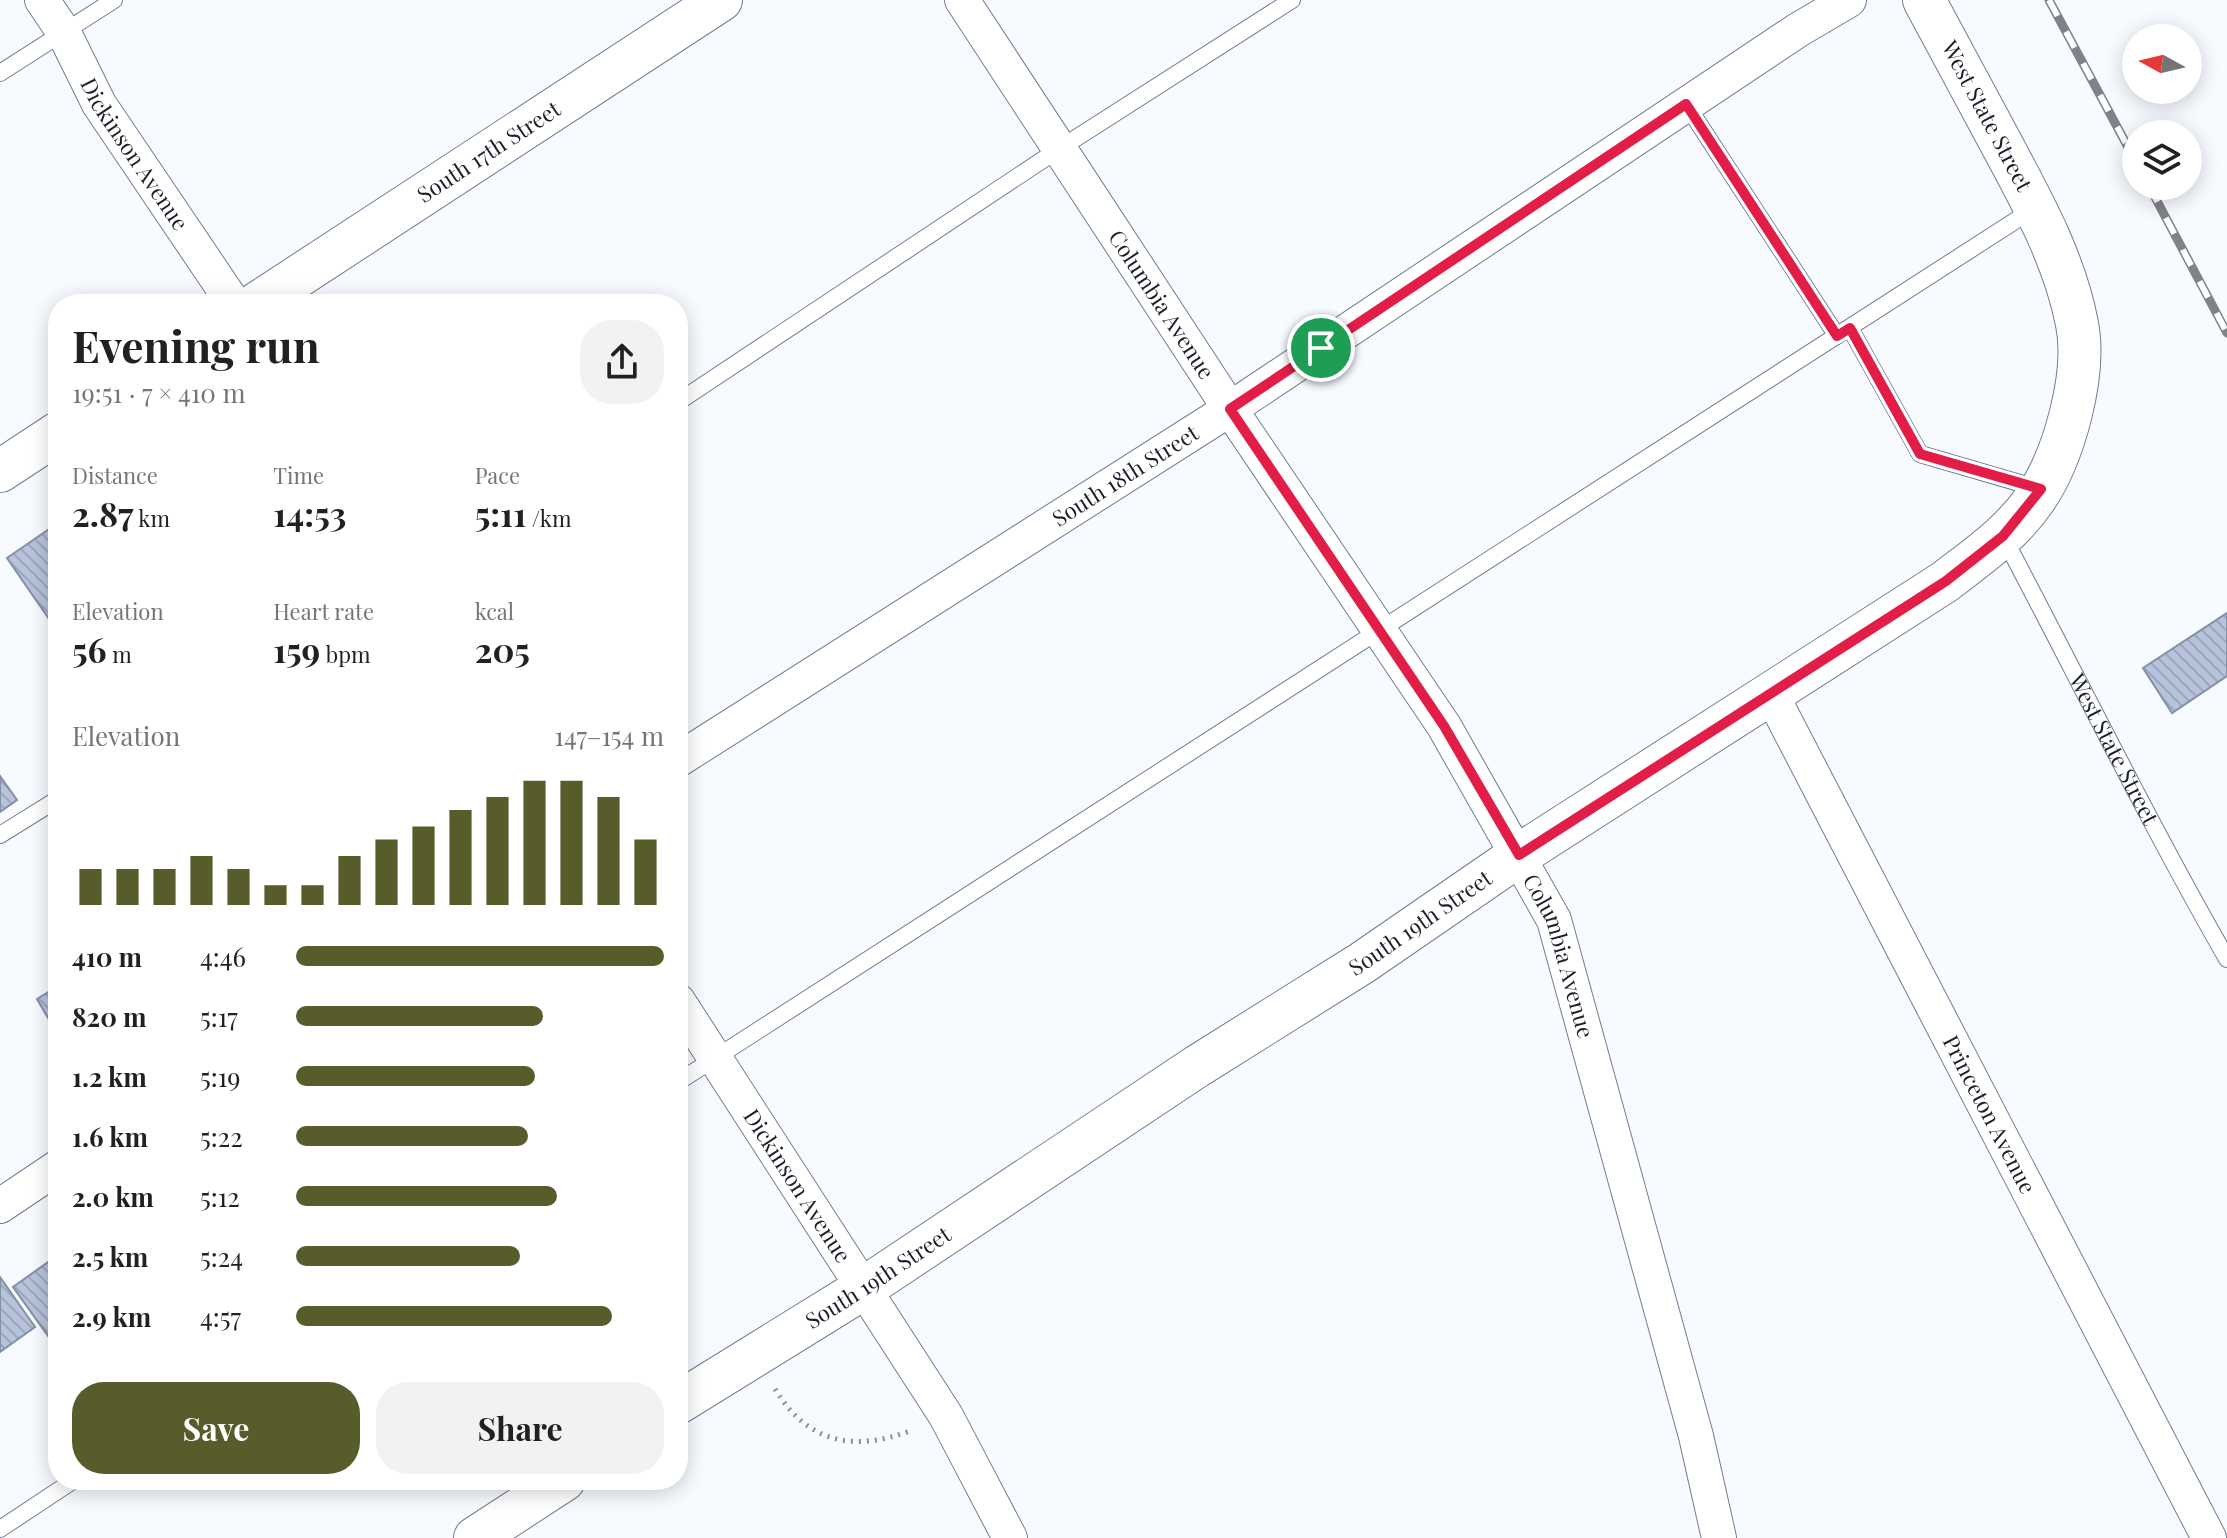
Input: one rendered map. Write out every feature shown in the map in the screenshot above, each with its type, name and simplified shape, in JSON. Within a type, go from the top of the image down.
[{"type":"street","name":"Dickinson Avenue","points":[[42,0],[63,31],[99,104],[227,294]]},
{"type":"street","name":"South 17th Street","points":[[271,294],[721,0]]},
{"type":"street","name":"Columbia Avenue","points":[[962,0],[1230,409],[1444,726],[1554,920],[1696,1436],[1719,1538]]},
{"type":"street","name":"South 18th Street","points":[[688,754],[1230,409],[1686,104],[1849,0]]},
{"type":"street","name":"West State Street","points":[[1924,0],[2036,208],[2061,268],[2077,324]]},
{"type":"street","name":"South 19th Street","points":[[688,1397],[864,1288],[1196,1067],[1362,963],[1519,855],[1946,581],[2003,536],[2041,489],[2059,452],[2076,390],[2077,324]]},
{"type":"street","points":[[0,471],[48,440]]},
{"type":"street","name":"Princeton Avenue","points":[[1770,692],[2209,1538]]},
{"type":"street","name":"Dickinson Avenue","points":[[688,1017],[946,1416],[1010,1538]]},
{"type":"street","points":[[0,1206],[48,1174]]},
{"type":"street","points":[[475,1538],[549,1490]]},
{"type":"lane","points":[[0,73],[114,0]]},
{"type":"lane","points":[[688,395],[1059,149],[1292,0]]},
{"type":"lane","points":[[1686,104],[1843,332],[1920,454],[2041,489]]},
{"type":"lane","points":[[688,1076],[2036,208]]},
{"type":"lane","name":"West State Street","points":[[2003,536],[2175,869],[2227,959]]},
{"type":"lane","points":[[0,835],[48,805]]},
{"type":"lane","points":[[0,1529],[59,1490]]},
{"type":"path","points":[[773,1386],[797,1419],[822,1435],[848,1442],[864,1442],[910,1431]]},
{"type":"building","points":[[48,530],[48,617],[7,558]]},
{"type":"building","points":[[2227,613],[2227,676],[2172,713],[2143,668]]},
{"type":"building","points":[[0,776],[17,800],[0,812]]},
{"type":"building","points":[[48,992],[48,1018],[37,999]]},
{"type":"building","points":[[48,1262],[48,1336],[13,1287]]},
{"type":"building","points":[[0,1277],[35,1327],[0,1352]]},
{"type":"railway","points":[[2049,0],[2122,136]]},
{"type":"railway","points":[[2156,200],[2227,333]]},
{"type":"route","points":[[1686,104],[1837,336],[1850,328],[1920,454],[2041,489],[2003,536],[1946,581],[1519,855],[1444,726],[1230,409],[1321,348],[1686,104]]}]
